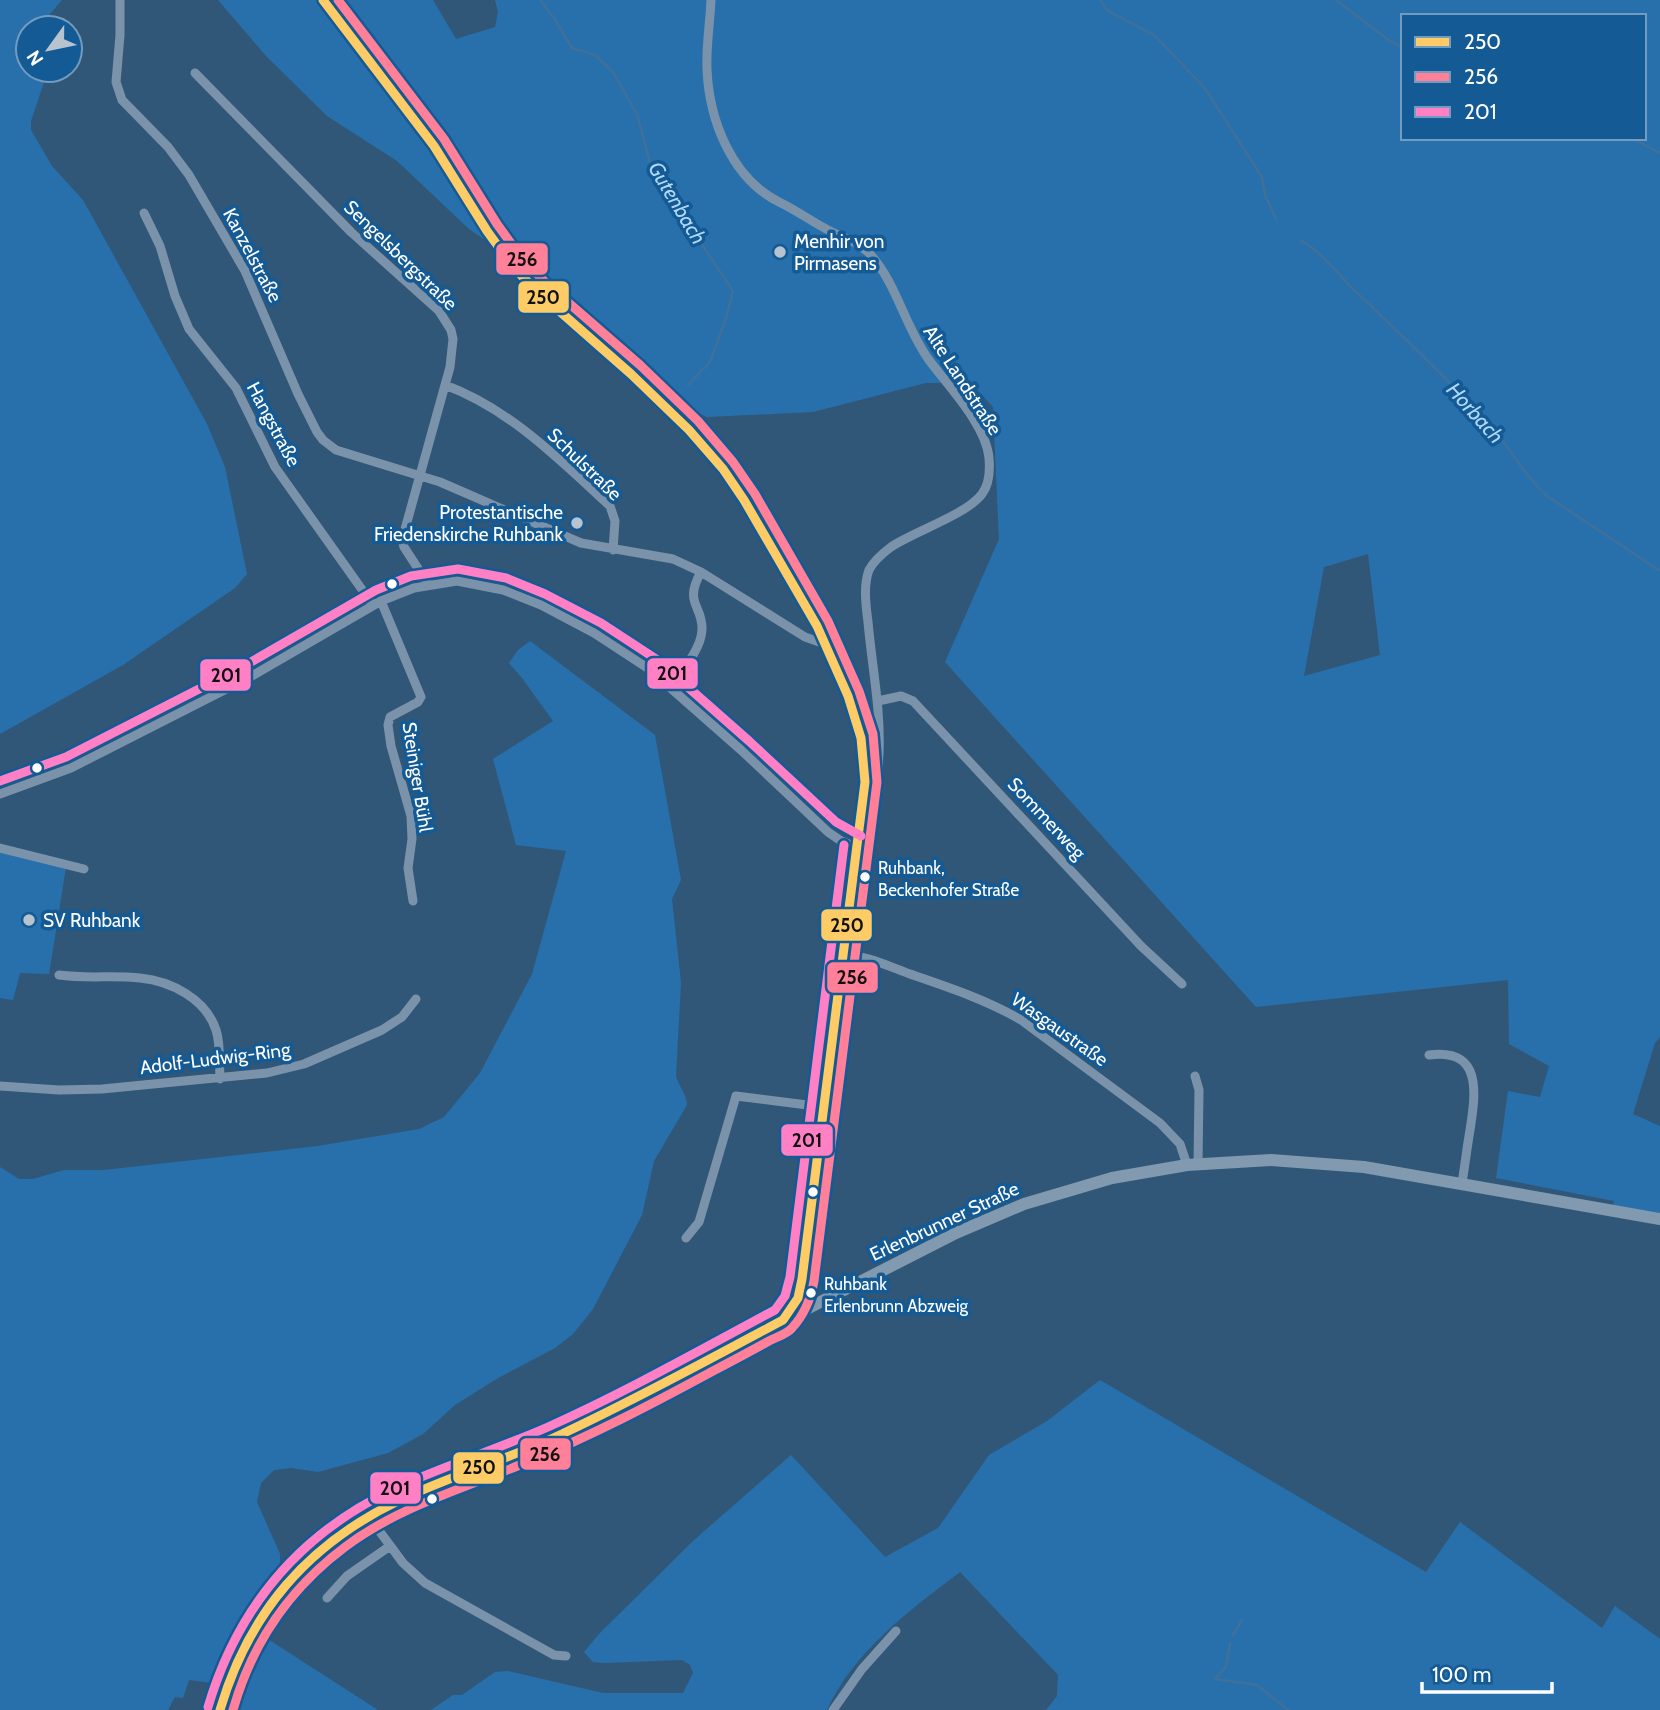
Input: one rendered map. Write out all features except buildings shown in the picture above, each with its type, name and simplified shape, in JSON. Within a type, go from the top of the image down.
[{"type":"main road","points":[[323,0],[434,146],[487,231],[514,268],[652,394],[689,430],[723,469],[773,546],[825,644],[857,720],[864,754],[863,797],[798,1298],[783,1320]]},
{"type":"main road","name":"Erlenbrunner Straße","points":[[220,1710],[227,1683],[241,1652],[278,1593],[328,1545],[369,1517],[400,1500],[562,1434],[956,1233],[1024,1204],[1112,1178],[1193,1164],[1271,1160],[1322,1163],[1462,1183],[1660,1219]]},
{"type":"main road","points":[[798,1298],[820,1302]]},
{"type":"street","name":"Kanzelstraße","points":[[120,0],[116,82],[122,100],[177,159],[217,220],[245,271],[298,394],[323,440],[336,450],[422,475],[581,543],[613,550]]},
{"type":"street","name":"Alte Landstraße","points":[[711,0],[707,68],[709,99],[734,160],[753,186],[765,195],[833,233],[858,243],[870,255],[888,279],[920,346],[972,419],[987,447],[989,476],[983,493],[965,508],[880,555],[870,568],[866,599],[880,728],[878,779],[873,790],[863,797]]},
{"type":"street","name":"Sengelsbergstraße","points":[[195,73],[351,232],[443,317],[453,338],[445,385],[402,543],[428,584]]},
{"type":"street","name":"Hangstraße","points":[[144,213],[160,246],[175,296],[189,329],[236,388],[275,467],[377,603]]},
{"type":"street","name":"Schulstraße","points":[[445,385],[520,426],[610,506],[615,521],[613,550]]},
{"type":"street","points":[[613,550],[665,556],[701,572],[805,637],[825,644]]},
{"type":"street","points":[[669,686],[686,664],[701,634],[693,593],[701,572]]},
{"type":"street","points":[[0,794],[71,768],[250,677],[400,592],[428,584],[468,582],[524,597],[594,633],[649,669],[828,832],[841,841],[856,846]]},
{"type":"street","name":"Steiniger Bühl","points":[[377,603],[421,697],[418,702],[389,719],[391,746],[411,816],[412,839],[408,868],[413,901]]},
{"type":"street","name":"Sommerweg","points":[[878,701],[901,696],[914,701],[1133,937],[1182,984]]},
{"type":"street","points":[[0,848],[84,869]]},
{"type":"street","name":"Wasgaustraße","points":[[842,955],[862,957],[946,986],[1021,1020],[1160,1123],[1180,1144],[1193,1164]]},
{"type":"street","points":[[59,975],[150,979],[173,987],[194,999],[208,1014],[216,1031],[220,1079]]},
{"type":"street","name":"Adolf-Ludwig-Ring","points":[[0,1086],[81,1090],[220,1079],[292,1067],[325,1056],[393,1024],[409,1010],[416,999]]},
{"type":"street","points":[[1429,1055],[1441,1053],[1456,1056],[1468,1068],[1474,1082],[1473,1113],[1462,1183]]},
{"type":"street","points":[[1193,1164],[1199,1090],[1195,1076]]},
{"type":"street","points":[[686,1238],[699,1222],[736,1096],[823,1107]]},
{"type":"street","points":[[369,1517],[415,1575],[439,1592],[554,1655],[566,1656]]},
{"type":"street","points":[[327,1598],[347,1576],[390,1546]]},
{"type":"street","points":[[833,1710],[850,1684],[896,1631]]},
{"type":"shaded area","points":[[0,0],[62,0],[50,14],[14,14],[14,84],[43,84],[31,121],[31,130],[52,166],[83,200],[207,424],[225,467],[247,574],[235,588],[123,665],[0,734]]},
{"type":"shaded area","points":[[218,0],[433,0],[456,39],[495,27],[498,12],[495,0],[1660,0],[1660,1037],[1655,1043],[1633,1114],[1660,1126],[1660,1213],[1613,1206],[1614,1201],[1496,1178],[1508,1091],[1540,1097],[1549,1066],[1509,1044],[1508,980],[1256,1007],[945,662],[999,539],[993,407],[971,383],[926,383],[813,412],[707,417],[687,408],[660,376],[564,293],[469,229],[397,161],[327,116],[267,57]],"holes":[[[1368,554],[1380,655],[1304,676],[1324,567]]]},
{"type":"shaded area","points":[[530,641],[655,735],[681,880],[672,899],[681,983],[676,1076],[687,1105],[654,1161],[642,1215],[593,1309],[573,1334],[555,1348],[498,1378],[455,1405],[423,1434],[388,1453],[318,1472],[291,1468],[274,1470],[261,1483],[257,1502],[280,1554],[280,1566],[242,1622],[223,1655],[212,1683],[189,1680],[183,1698],[175,1697],[168,1710],[0,1710],[0,1167],[19,1179],[33,1179],[64,1170],[103,1170],[318,1146],[419,1129],[444,1117],[480,1073],[532,974],[566,851],[516,845],[493,759],[553,721],[509,663],[518,650]]},
{"type":"shaded area","name":"SV Ruhbank","points":[[0,851],[66,867],[49,974],[20,973],[13,1000],[0,998]]},
{"type":"shaded area","points":[[1100,1380],[1426,1572],[1460,1522],[1602,1628],[1615,1606],[1660,1639],[1660,1710],[1046,1710],[1057,1696],[1058,1675],[960,1572],[903,1617],[868,1650],[838,1689],[827,1710],[431,1710],[453,1695],[462,1695],[495,1672],[508,1671],[603,1693],[683,1693],[693,1673],[690,1665],[682,1660],[604,1663],[593,1662],[584,1652],[693,1541],[791,1455],[885,1557],[938,1528],[989,1455],[1047,1421]]},
{"type":"shaded area","points":[[260,1634],[378,1710],[227,1710],[236,1679]]},
{"type":"waterway","name":"Gutenbach","points":[[540,0],[572,48],[595,55],[613,72],[637,114],[652,170],[733,291],[710,362],[688,385]]},
{"type":"waterway","name":"Horbach","points":[[1100,0],[1108,11],[1154,35],[1204,87],[1262,177],[1265,195],[1276,219]]},
{"type":"waterway","points":[[1336,0],[1391,42],[1401,46]]},
{"type":"waterway","points":[[1635,140],[1660,153]]},
{"type":"waterway","name":"Horbach","points":[[1301,241],[1321,256],[1473,407],[1547,496],[1660,571]]},
{"type":"waterway","points":[[1233,1635],[1242,1620]]},
{"type":"waterway","points":[[1230,1643],[1226,1667],[1215,1679],[1257,1685],[1288,1710]]},
{"type":"transit line","name":"250","points":[[220,1710],[247,1642],[265,1612],[310,1560],[337,1538],[400,1500],[562,1434],[783,1320],[798,1298],[802,1279],[865,782],[861,738],[848,696],[817,626],[723,469],[689,430],[631,374],[514,268],[487,231],[434,146],[323,0]]},
{"type":"transit line","name":"256","points":[[233,1710],[251,1662],[275,1619],[307,1581],[345,1547],[410,1509],[551,1452],[621,1419],[785,1334],[801,1317],[814,1281],[877,782],[873,734],[859,691],[828,621],[755,494],[733,462],[698,421],[640,365],[523,260],[444,139],[338,0]]},
{"type":"transit line","name":"201","points":[[0,781],[66,757],[244,666],[376,590],[411,576],[458,569],[506,578],[545,594],[601,623],[656,659],[836,822],[861,836]]},
{"type":"transit line","name":"201","points":[[208,1707],[221,1670],[255,1605],[277,1576],[302,1550],[330,1527],[396,1488],[529,1435],[606,1400],[775,1310],[785,1296],[790,1277],[844,845]]},
{"type":"place","name":"Menhir von Pirmasens","points":[[780,252]]},
{"type":"place","name":"Protestantische Friedenskirche Ruhbank","points":[[577,523]]},
{"type":"place","name":"Ruhbank, Beckenhofer Straße","points":[[865,877]]},
{"type":"place","name":"SV Ruhbank","points":[[29,920]]},
{"type":"place","name":"Ruhbank Erlenbrunn Abzweig","points":[[811,1293]]}]
